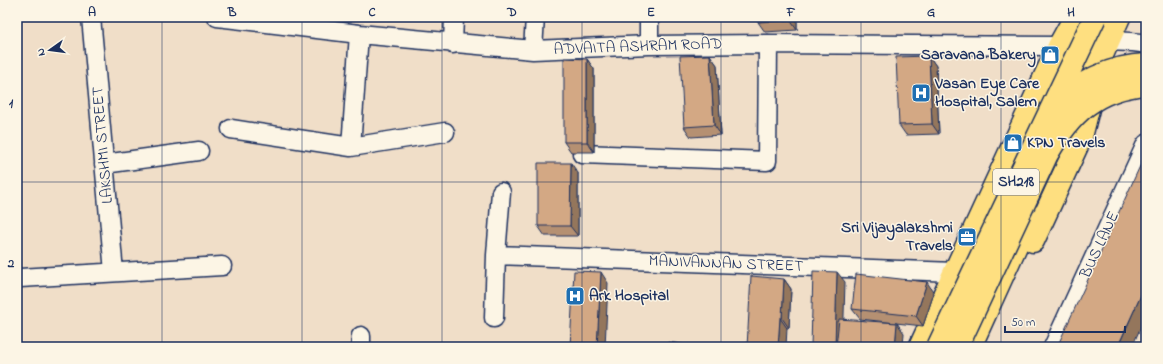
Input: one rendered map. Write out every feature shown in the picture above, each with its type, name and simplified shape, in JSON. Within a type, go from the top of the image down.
[{"type":"main road","points":[[920,347],[1060,46],[1075,17]]},
{"type":"main road","name":"SH218","points":[[938,347],[1095,17]]},
{"type":"main road","name":"SH218","points":[[985,347],[1081,137],[1106,45],[1118,19]]},
{"type":"main road","points":[[970,347],[1039,197],[1106,45]]},
{"type":"main road","points":[[1039,133],[1069,95],[1088,82],[1119,68],[1146,65]]},
{"type":"main road","points":[[957,347],[1046,156],[1063,129],[1080,110],[1096,97],[1123,86],[1146,84]]},
{"type":"street","name":"LAKSHMI STREET","points":[[91,17],[114,272]]},
{"type":"street","name":"ADVAITA ASHRAM ROAD","points":[[217,17],[453,44],[533,50],[650,45],[768,44],[1060,46],[1142,43]]},
{"type":"street","points":[[453,44],[454,17]]},
{"type":"street","points":[[533,50],[535,17]]},
{"type":"street","points":[[649,17],[650,45]]},
{"type":"street","points":[[1118,19],[1142,43],[1146,59]]},
{"type":"street","points":[[351,147],[360,34]]},
{"type":"street","points":[[582,154],[767,161],[768,44]]},
{"type":"street","points":[[232,129],[351,147],[445,132]]},
{"type":"street","name":"BUS LANE","points":[[1053,347],[1146,144]]},
{"type":"street","points":[[104,164],[199,151]]},
{"type":"street","points":[[494,318],[496,255],[501,192]]},
{"type":"street","name":"MANIVANNAN STREET","points":[[496,255],[955,272]]},
{"type":"street","points":[[17,277],[222,266]]},
{"type":"building","points":[[758,17],[790,17],[790,20],[758,22]]},
{"type":"building","points":[[710,55],[714,125],[684,127],[680,56]]},
{"type":"building","points":[[929,56],[932,124],[899,125],[896,57]]},
{"type":"building","points":[[564,58],[587,59],[587,142],[564,142]]},
{"type":"building","points":[[1146,153],[1146,284],[1118,347],[1057,347]]},
{"type":"building","points":[[538,163],[571,163],[570,226],[538,226]]},
{"type":"building","points":[[574,271],[601,272],[597,347],[570,347]]},
{"type":"building","points":[[813,271],[837,272],[835,347],[811,347]]},
{"type":"building","points":[[856,274],[927,282],[916,316],[852,309]]},
{"type":"building","points":[[751,276],[784,279],[782,318],[780,318],[778,347],[747,347]]},
{"type":"building","points":[[839,319],[897,323],[895,347],[836,347]]},
{"type":"building","points":[[668,342],[693,346],[693,347],[667,347]]},
{"type":"place","name":"Saravana Bakery","points":[[1050,55]]},
{"type":"place","name":"Vasan Eye Care Hospital, Salem","points":[[921,93]]},
{"type":"place","name":"KPN Travels","points":[[1013,143]]},
{"type":"place","name":"Sri Vijayalakshmi Travels","points":[[967,237]]},
{"type":"place","name":"Ark Hospital","points":[[575,296]]}]
